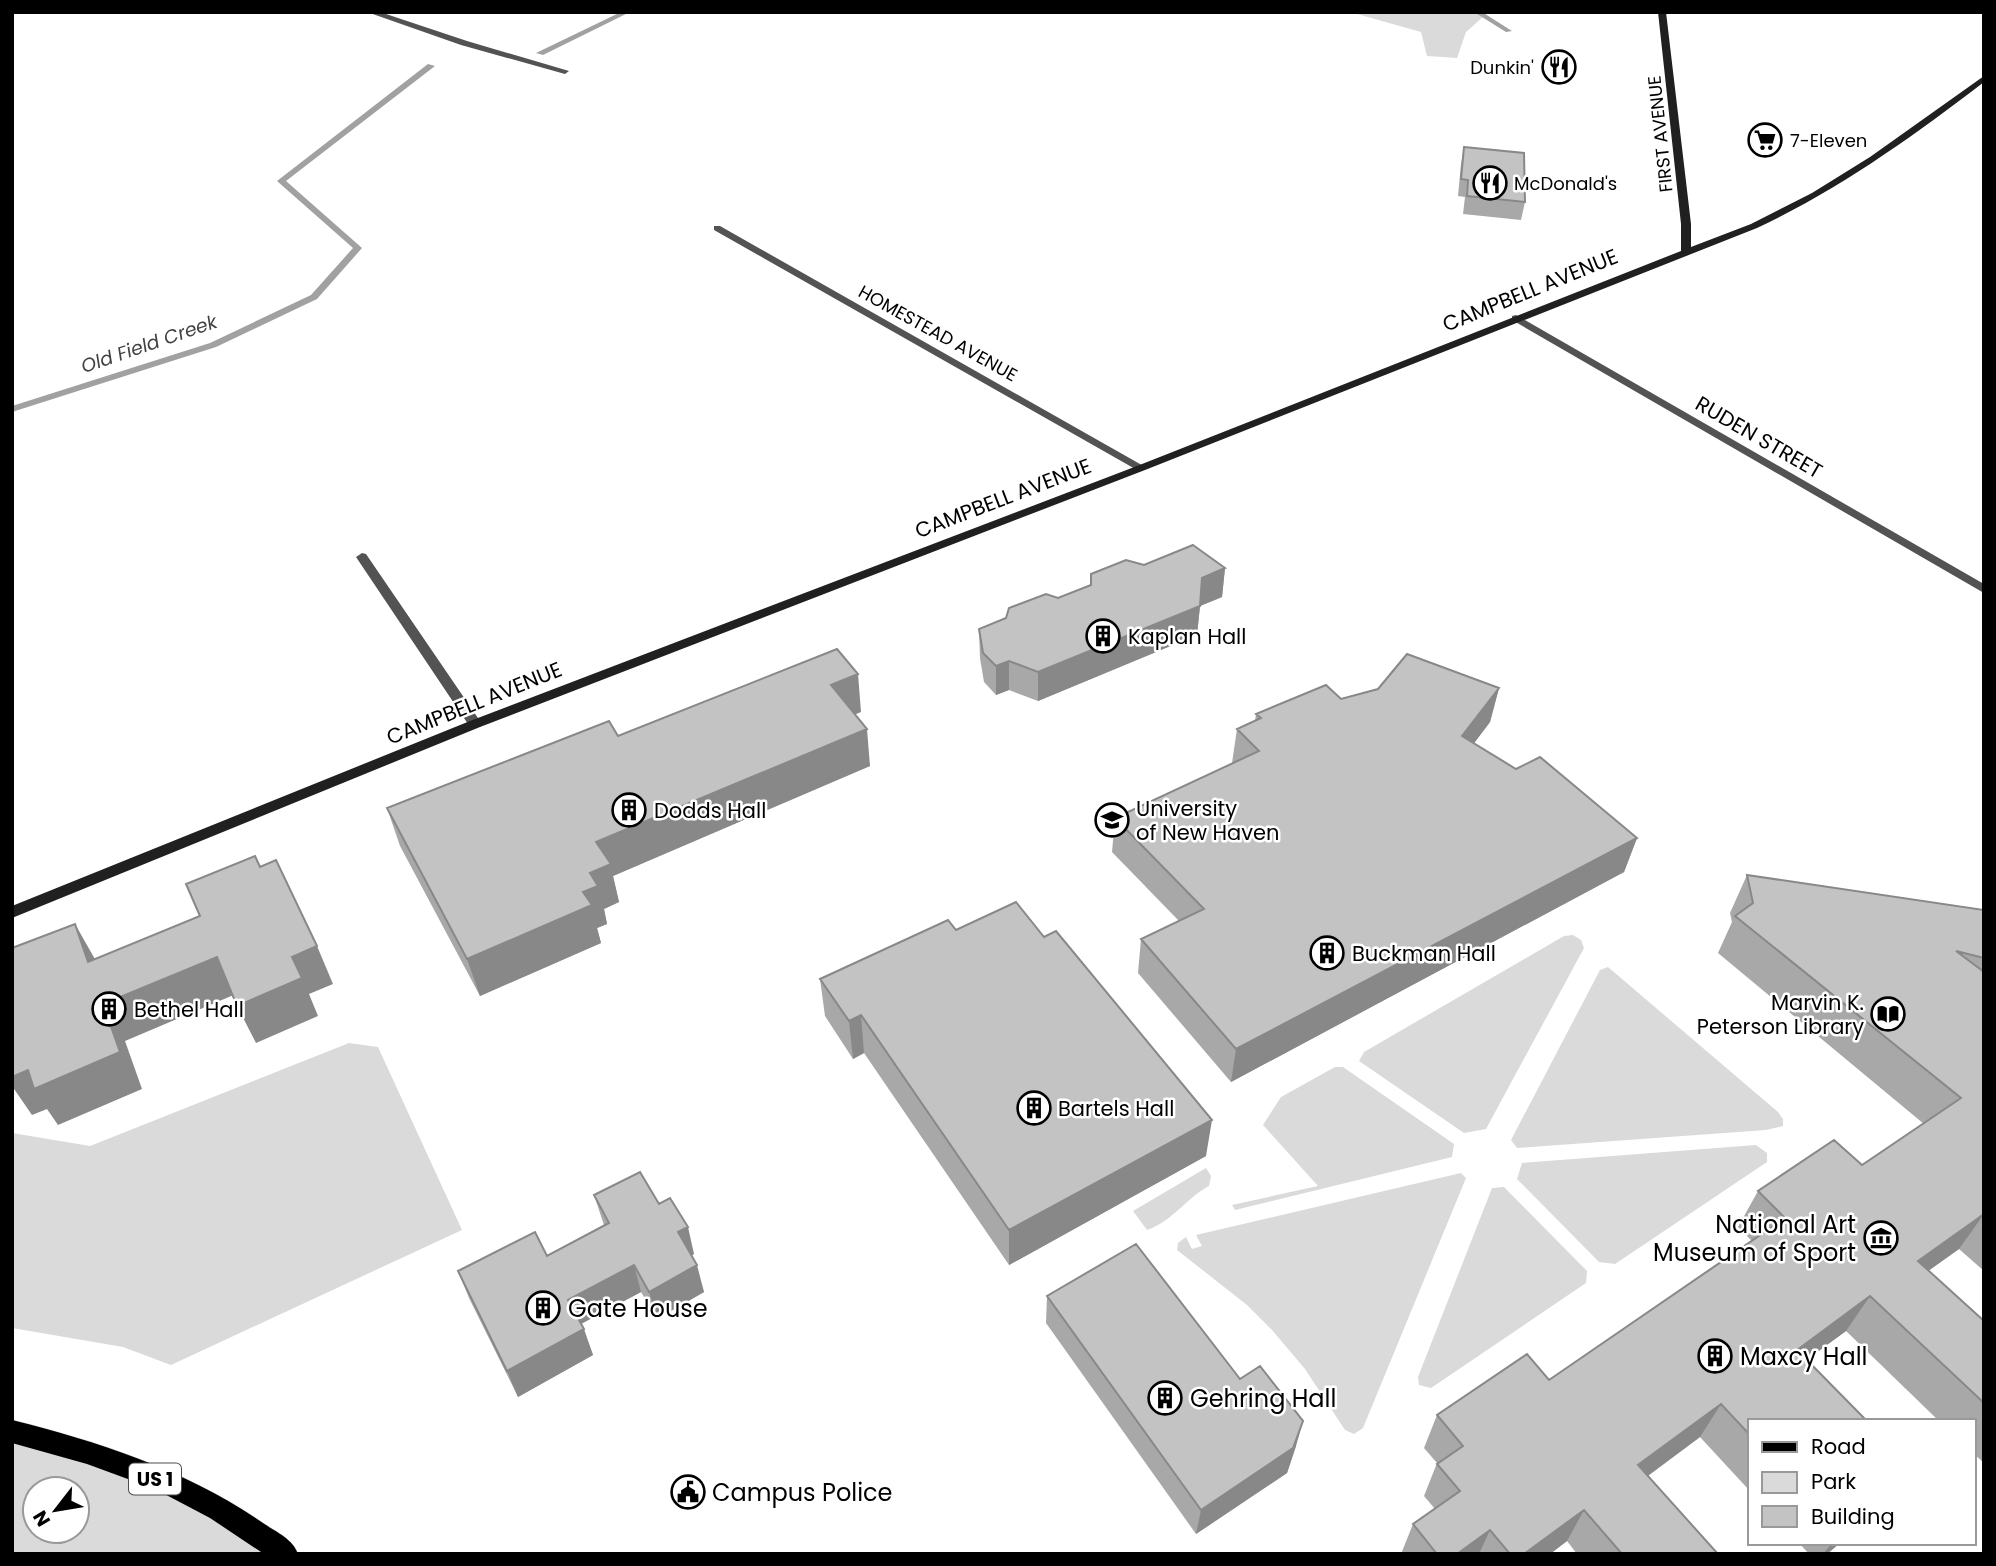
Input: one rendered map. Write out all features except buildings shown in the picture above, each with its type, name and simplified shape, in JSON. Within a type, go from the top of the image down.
[{"type":"main road","name":"FIRST AVENUE","points":[[1662,12],[1686,225],[1686,252]]},
{"type":"main road","name":"CAMPBELL AVENUE","points":[[12,912],[475,724],[1141,468],[1776,216],[1826,191],[1871,163],[1984,78]]},
{"type":"main road","name":"US 1","points":[[12,1431],[58,1442],[134,1470],[196,1497],[286,1554]]},
{"type":"street","points":[[371,12],[464,43],[565,71]]},
{"type":"street","name":"HOMESTEAD AVENUE","points":[[717,228],[1141,468]]},
{"type":"street","name":"RUDEN STREET","points":[[1516,318],[1984,589]]},
{"type":"street","points":[[362,557],[475,724]]},
{"type":"green space","points":[[1350,12],[1477,12],[1483,17],[1466,32],[1457,58],[1427,56],[1421,32]]},
{"type":"green space","points":[[1573,935],[1581,940],[1584,948],[1486,1129],[1464,1133],[1359,1061],[1364,1052],[1564,936]]},
{"type":"green space","points":[[1608,967],[1778,1112],[1783,1119],[1783,1126],[1766,1130],[1517,1148],[1511,1140],[1600,970]]},
{"type":"green space","points":[[349,1043],[378,1047],[462,1230],[171,1365],[123,1347],[12,1328],[12,1133],[90,1146]]},
{"type":"green space","points":[[1335,1067],[1343,1067],[1454,1144],[1452,1157],[1235,1210],[1232,1205],[1318,1186],[1263,1125],[1281,1097]]},
{"type":"green space","points":[[1756,1145],[1767,1153],[1767,1162],[1615,1264],[1599,1262],[1517,1179],[1522,1163]]},
{"type":"green space","points":[[1206,1168],[1211,1176],[1209,1186],[1164,1221],[1147,1230],[1133,1211]]},
{"type":"green space","points":[[1461,1173],[1466,1178],[1363,1428],[1354,1434],[1345,1430],[1305,1369],[1272,1330],[1247,1305],[1177,1250],[1178,1243],[1186,1237],[1192,1249],[1202,1246],[1196,1235]]},
{"type":"green space","points":[[1504,1187],[1587,1271],[1586,1283],[1431,1388],[1419,1385],[1418,1377],[1492,1188]]},
{"type":"green space","points":[[12,1431],[134,1470],[286,1554],[12,1554]]},
{"type":"waterway","name":"Old Field Creek","points":[[540,53],[627,12]]},
{"type":"waterway","points":[[1477,12],[1508,31]]},
{"type":"waterway","name":"Old Field Creek","points":[[12,409],[213,345],[314,297],[358,248],[281,181],[431,66]]},
{"type":"place","name":"Dunkin'","points":[[1559,67]]},
{"type":"place","name":"7-Eleven","points":[[1765,140]]},
{"type":"place","name":"McDonald's","points":[[1490,183]]},
{"type":"place","name":"Kaplan Hall","points":[[1103,636]]},
{"type":"place","name":"Dodds Hall","points":[[629,810]]},
{"type":"place","name":"University of New Haven","points":[[1112,820]]},
{"type":"place","name":"Buckman Hall","points":[[1327,953]]},
{"type":"place","name":"Bethel Hall","points":[[109,1009]]},
{"type":"place","name":"Marvin K. Peterson Library","points":[[1888,1014]]},
{"type":"place","name":"Bartels Hall","points":[[1034,1108]]},
{"type":"place","name":"National Art Museum of Sport","points":[[1881,1238]]},
{"type":"place","name":"Gate House","points":[[543,1308]]},
{"type":"place","name":"Maxcy Hall","points":[[1715,1356]]},
{"type":"place","name":"Gehring Hall","points":[[1165,1398]]},
{"type":"place","name":"Campus Police","points":[[688,1492]]}]
